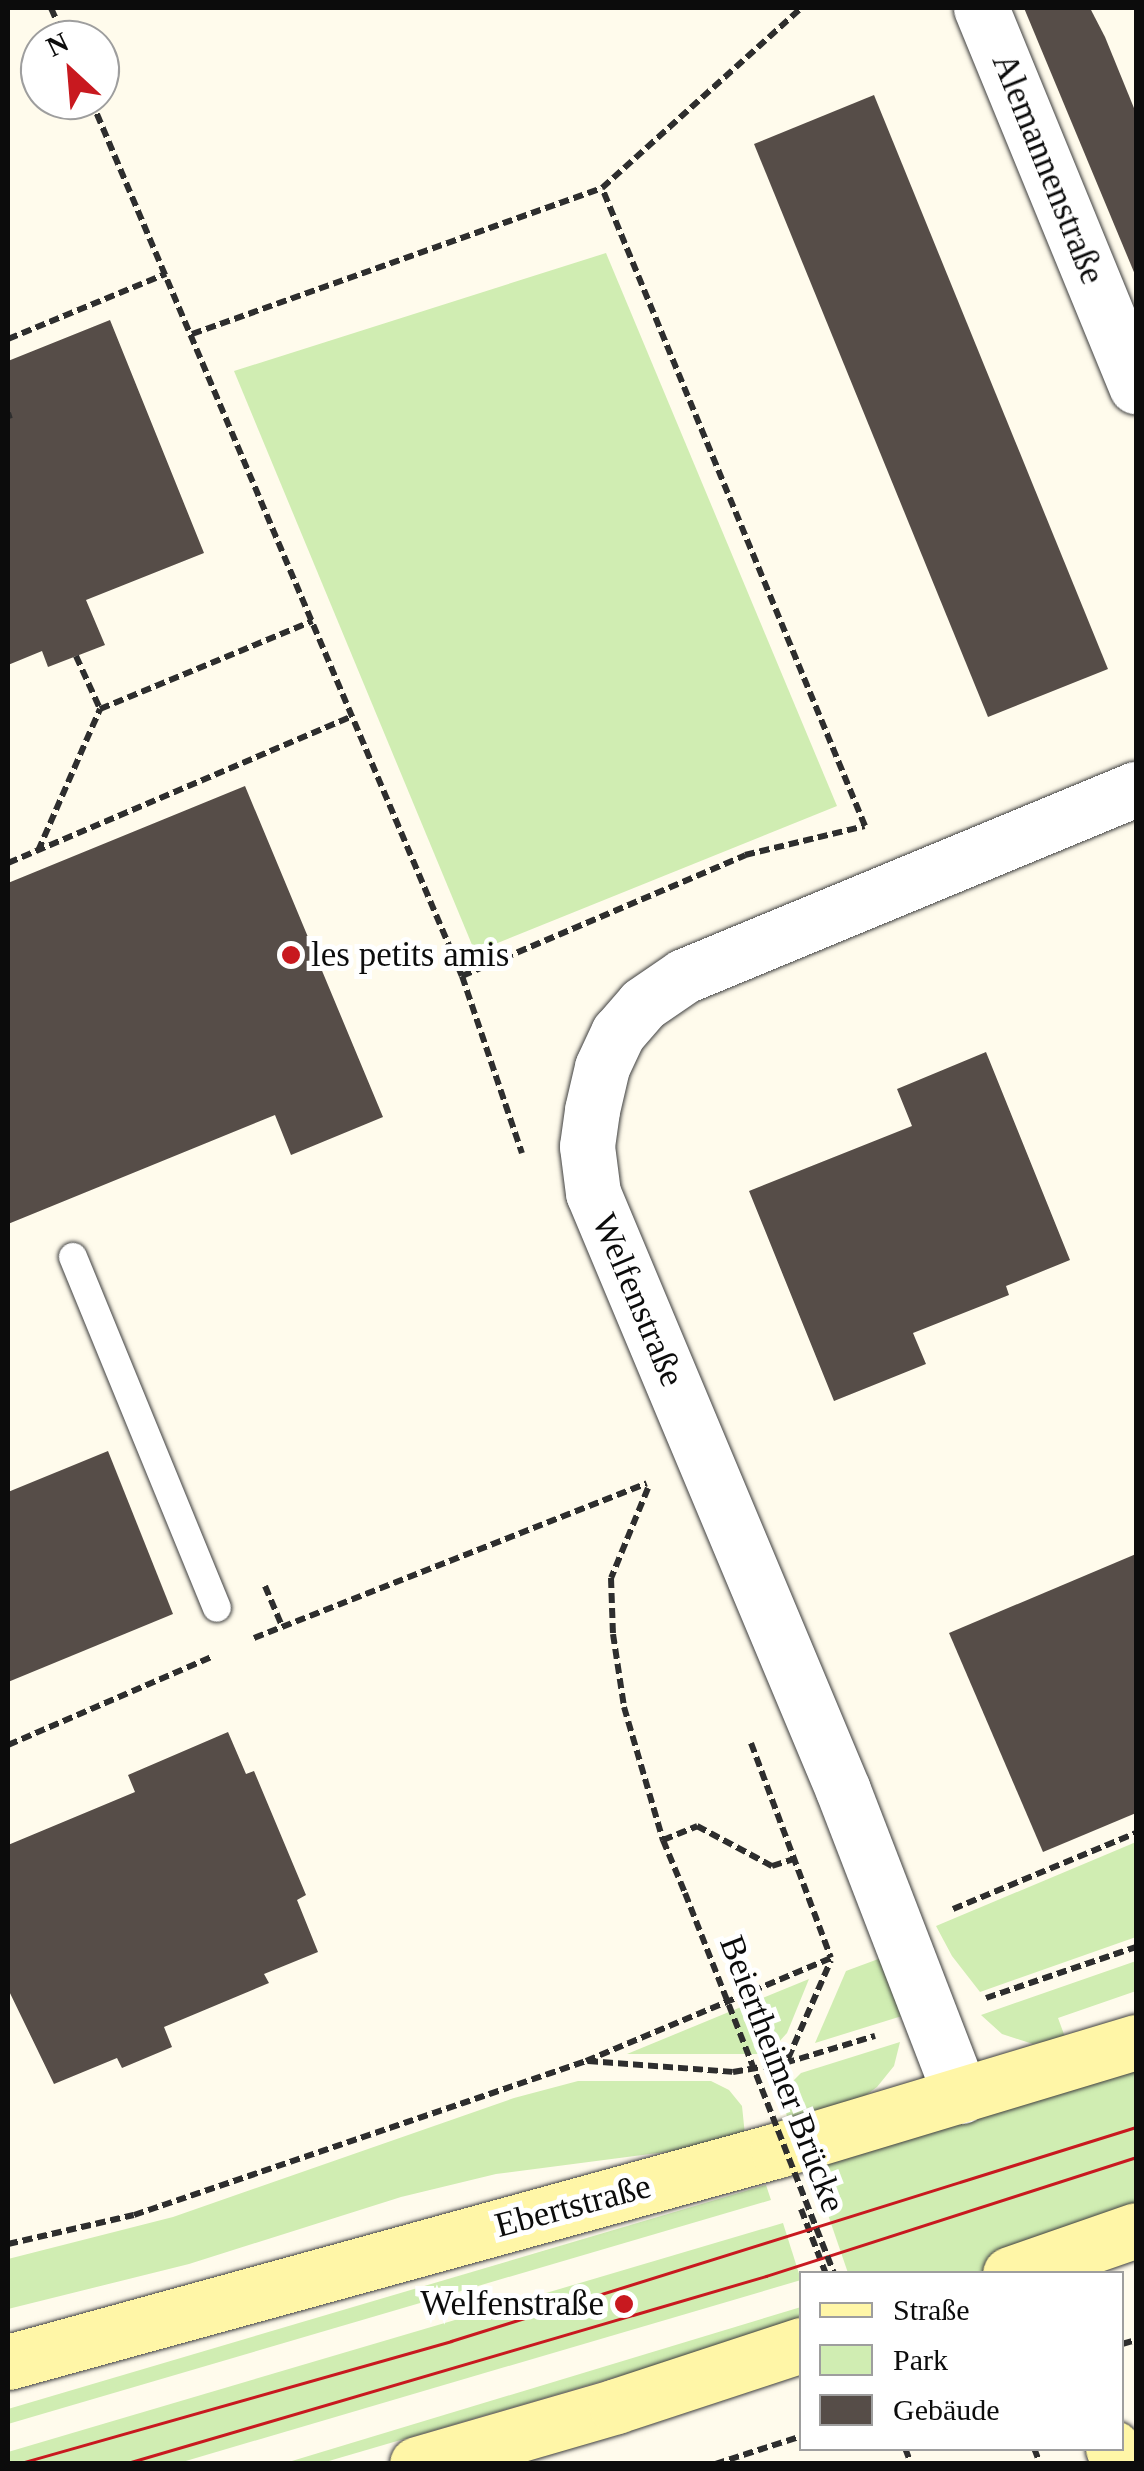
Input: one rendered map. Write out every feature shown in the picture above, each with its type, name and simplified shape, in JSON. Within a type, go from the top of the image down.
[{"type":"main road","name":"Ebertstraße","points":[[8,2362],[778,2150],[1136,2042]]},
{"type":"main road","points":[[1032,2270],[1136,2230]]},
{"type":"main road","points":[[417,2464],[616,2406],[799,2346]]},
{"type":"street","name":"Alemannenstraße","points":[[982,8],[1136,386]]},
{"type":"street","name":"Welfenstraße","points":[[961,2096],[869,1856],[594,1193],[587,1146],[602,1067],[618,1033],[643,1004],[684,976],[1136,789]]},
{"type":"lane","points":[[73,1256],[217,1608]]},
{"type":"path","points":[[192,334],[602,188],[801,8]]},
{"type":"path","points":[[100,120],[462,976],[528,1171]]},
{"type":"path","points":[[462,976],[745,855],[865,826],[602,188]]},
{"type":"path","points":[[8,339],[166,274]]},
{"type":"path","points":[[38,851],[100,709],[312,621]]},
{"type":"path","points":[[76,656],[100,709]]},
{"type":"path","points":[[8,863],[352,716]]},
{"type":"path","name":"Beiertheimer Brücke","points":[[246,1642],[650,1482],[611,1578],[624,1708],[664,1840],[833,2271]]},
{"type":"path","points":[[8,1746],[227,1650]]},
{"type":"path","points":[[664,1840],[697,1826],[772,1866],[796,1858]]},
{"type":"path","points":[[825,2271],[763,2114],[869,1856]]},
{"type":"path","points":[[982,2000],[1136,1947]]},
{"type":"path","points":[[8,2244],[134,2215],[586,2061],[733,2072],[786,2064],[888,2032]]},
{"type":"path","points":[[714,2464],[799,2437]]},
{"type":"green space","points":[[606,253],[837,806],[475,952],[234,371]]},
{"type":"green space","points":[[1136,1842],[1136,1937],[980,1992],[952,1956],[936,1926]]},
{"type":"green space","points":[[881,1958],[902,2016],[815,2043],[846,1971]]},
{"type":"green space","points":[[1136,1961],[1136,1991],[1058,2018],[1065,2037],[1033,2044],[1002,2034],[981,2015]]},
{"type":"green space","points":[[809,1979],[787,2033],[768,2054],[627,2054]]},
{"type":"green space","points":[[900,2042],[894,2066],[877,2087],[855,2103],[788,2121],[784,2104],[789,2085],[801,2073]]},
{"type":"green space","points":[[1136,2065],[1136,2219],[987,2271],[847,2271],[812,2168]]},
{"type":"green space","points":[[578,2081],[711,2081],[729,2090],[742,2106],[745,2135],[673,2151],[496,2174],[401,2197],[189,2264],[8,2309],[8,2259],[173,2217],[514,2098]]},
{"type":"green space","points":[[766,2185],[771,2200],[8,2424],[8,2409]]},
{"type":"green space","points":[[783,2223],[799,2274],[799,2281],[179,2463],[8,2463],[8,2452]]},
{"type":"green space","points":[[799,2308],[799,2324],[322,2463],[282,2464]]},
{"type":"building","points":[[1024,8],[1090,8],[1105,37],[1136,113],[1136,277]]},
{"type":"building","points":[[874,95],[1108,669],[988,717],[754,144]]},
{"type":"building","points":[[110,320],[204,553],[86,600],[105,645],[48,667],[42,651],[8,665],[8,361]]},
{"type":"building","points":[[245,786],[383,1117],[291,1155],[275,1115],[8,1224],[8,883]]},
{"type":"building","points":[[986,1052],[1070,1260],[1006,1286],[1009,1295],[913,1333],[926,1364],[834,1401],[749,1191],[912,1126],[897,1089]]},
{"type":"building","points":[[108,1451],[173,1614],[8,1682],[8,1492]]},
{"type":"building","points":[[1136,1554],[1136,1813],[1043,1852],[949,1633]]},
{"type":"building","points":[[228,1732],[246,1774],[254,1771],[306,1895],[297,1900],[318,1952],[264,1974],[269,1983],[164,2027],[172,2047],[122,2068],[117,2058],[54,2084],[8,1989],[8,1845],[135,1792],[128,1775]]},
{"type":"tram line","points":[[17,2464],[451,2341],[1136,2127]]},
{"type":"tram line","points":[[124,2464],[766,2276],[1136,2157]]},
{"type":"place","name":"les petits amis","points":[[291,955]]},
{"type":"place","name":"Welfenstraße","points":[[624,2304]]}]
